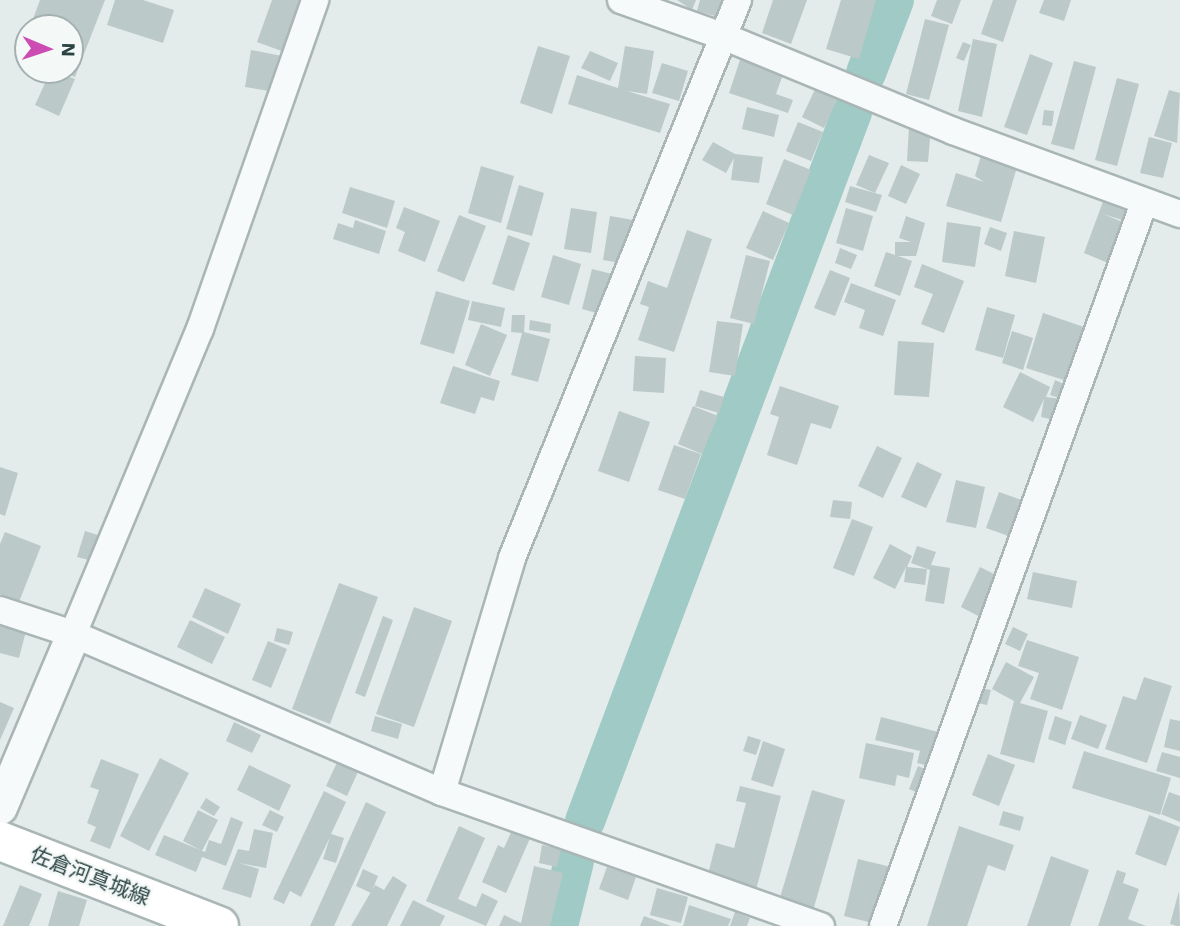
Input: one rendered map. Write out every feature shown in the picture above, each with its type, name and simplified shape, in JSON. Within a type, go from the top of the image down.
[{"type":"main road","name":"佐倉河真城線","points":[[0,841],[219,926]]},
{"type":"street","points":[[0,807],[200,329],[314,0]]},
{"type":"street","points":[[621,0],[725,37],[953,131],[1180,214]]},
{"type":"street","points":[[442,792],[512,558],[738,0]]},
{"type":"street","points":[[883,926],[1144,202]]},
{"type":"street","points":[[0,610],[73,634],[442,792],[821,926]]},
{"type":"building","points":[[40,0],[105,0],[84,54],[84,14],[35,14]]},
{"type":"building","points":[[115,0],[143,0],[174,10],[163,43],[107,25]]},
{"type":"building","points":[[272,0],[307,0],[287,53],[257,42]]},
{"type":"building","points":[[677,0],[696,0],[692,10]]},
{"type":"building","points":[[700,0],[727,0],[722,18],[697,11]]},
{"type":"building","points":[[773,0],[807,0],[791,44],[762,33]]},
{"type":"building","points":[[841,0],[876,0],[859,59],[826,49]]},
{"type":"building","points":[[937,0],[961,0],[952,24],[931,16]]},
{"type":"building","points":[[993,0],[1017,0],[1003,42],[981,34]]},
{"type":"building","points":[[1044,0],[1071,0],[1064,21],[1039,13]]},
{"type":"building","points":[[925,19],[949,25],[929,100],[906,94]]},
{"type":"building","points":[[973,39],[997,44],[982,117],[958,111]]},
{"type":"building","points":[[963,42],[971,45],[964,61],[956,58]]},
{"type":"building","points":[[538,46],[570,56],[552,114],[520,103]]},
{"type":"building","points":[[625,46],[654,51],[647,94],[627,91],[670,104],[660,133],[568,104],[577,75],[618,88]]},
{"type":"building","points":[[251,50],[282,56],[275,92],[245,87]]},
{"type":"building","points":[[590,51],[618,63],[610,81],[581,68]]},
{"type":"building","points":[[743,51],[786,66],[776,94],[793,100],[788,113],[729,93]]},
{"type":"building","points":[[1030,54],[1053,63],[1027,135],[1004,127]]},
{"type":"building","points":[[1074,61],[1096,67],[1074,150],[1051,144]]},
{"type":"building","points":[[662,63],[688,71],[679,101],[652,93]]},
{"type":"building","points":[[1117,78],[1139,84],[1117,166],[1095,160]]},
{"type":"building","points":[[818,83],[840,94],[824,128],[802,117]]},
{"type":"building","points":[[45,84],[73,84],[59,116],[35,105]]},
{"type":"building","points":[[1169,90],[1180,93],[1177,143],[1154,136]]},
{"type":"building","points":[[747,107],[779,115],[774,137],[742,129]]},
{"type":"building","points":[[1044,110],[1054,111],[1052,126],[1042,125]]},
{"type":"building","points":[[798,122],[823,132],[811,161],[786,151]]},
{"type":"building","points":[[909,127],[931,128],[928,162],[907,161]]},
{"type":"building","points":[[1149,137],[1172,143],[1163,178],[1140,173]]},
{"type":"building","points":[[713,142],[735,154],[763,157],[759,183],[731,180],[734,158],[726,173],[702,160]]},
{"type":"building","points":[[983,149],[1019,160],[1001,222],[946,206],[956,173],[984,182],[975,176]]},
{"type":"building","points":[[869,155],[889,163],[875,193],[856,185]]},
{"type":"building","points":[[784,159],[811,170],[793,215],[766,204]]},
{"type":"building","points":[[901,165],[920,174],[906,204],[888,196]]},
{"type":"building","points":[[481,166],[514,176],[501,223],[468,213]]},
{"type":"building","points":[[519,185],[544,193],[532,236],[506,229]]},
{"type":"building","points":[[850,186],[882,195],[876,212],[845,202]]},
{"type":"building","points":[[350,187],[395,201],[387,228],[342,213]]},
{"type":"building","points":[[1105,196],[1137,206],[1132,223],[1103,214],[1130,225],[1113,265],[1084,253]]},
{"type":"building","points":[[404,207],[440,221],[425,262],[398,251],[405,232],[396,228]]},
{"type":"building","points":[[571,208],[597,212],[591,253],[564,249]]},
{"type":"building","points":[[846,208],[873,216],[863,251],[836,243]]},
{"type":"building","points":[[763,211],[789,223],[773,260],[746,248]]},
{"type":"building","points":[[459,215],[486,226],[464,282],[437,271]]},
{"type":"building","points":[[610,216],[639,221],[632,265],[603,260]]},
{"type":"building","points":[[906,216],[925,223],[916,256],[898,256],[912,261],[900,296],[874,286],[886,252],[895,255],[895,242],[911,242],[899,238]]},
{"type":"building","points":[[355,220],[386,231],[379,254],[333,239],[338,223],[353,228]]},
{"type":"building","points":[[947,222],[981,227],[975,267],[942,262]]},
{"type":"building","points":[[990,227],[1007,233],[1001,251],[984,244]]},
{"type":"building","points":[[687,230],[712,239],[674,352],[638,340],[649,307],[640,304],[648,281],[667,288]]},
{"type":"building","points":[[1014,231],[1045,237],[1036,283],[1005,276]]},
{"type":"building","points":[[508,235],[530,243],[514,291],[492,284]]},
{"type":"building","points":[[840,248],[857,255],[851,269],[835,263]]},
{"type":"building","points":[[553,255],[581,264],[569,305],[541,297]]},
{"type":"building","points":[[746,255],[770,261],[754,324],[730,318]]},
{"type":"building","points":[[922,264],[964,281],[944,333],[921,324],[933,294],[914,287]]},
{"type":"building","points":[[592,269],[620,276],[610,317],[582,309]]},
{"type":"building","points":[[830,270],[850,278],[835,316],[814,308]]},
{"type":"building","points":[[851,283],[896,300],[883,336],[859,328],[865,310],[844,302]]},
{"type":"building","points":[[436,291],[470,301],[454,354],[420,344]]},
{"type":"building","points":[[472,301],[505,308],[501,327],[468,320]]},
{"type":"building","points":[[987,307],[1015,315],[1003,358],[975,350]]},
{"type":"building","points":[[1043,313],[1087,328],[1070,382],[1026,368]]},
{"type":"building","points":[[512,315],[525,315],[524,332],[550,339],[538,382],[511,375],[522,333],[511,332]]},
{"type":"building","points":[[530,320],[551,324],[550,333],[529,330]]},
{"type":"building","points":[[717,321],[743,324],[735,376],[709,372]]},
{"type":"building","points":[[481,324],[507,335],[490,376],[465,365]]},
{"type":"building","points":[[1012,331],[1033,338],[1023,370],[1002,363]]},
{"type":"building","points":[[898,341],[934,343],[929,397],[894,395]]},
{"type":"building","points":[[635,356],[666,358],[664,393],[633,391]]},
{"type":"building","points":[[453,366],[500,381],[494,401],[481,397],[475,414],[440,403]]},
{"type":"building","points":[[1020,372],[1050,387],[1046,397],[1062,399],[1058,421],[1041,417],[1044,399],[1033,422],[1003,407]]},
{"type":"building","points":[[1055,380],[1064,384],[1059,398],[1050,395]]},
{"type":"building","points":[[780,386],[839,406],[831,429],[811,423],[797,465],[767,455],[779,417],[770,414]]},
{"type":"building","points":[[700,390],[724,397],[719,413],[695,406]]},
{"type":"building","points":[[693,406],[718,416],[702,454],[678,444]]},
{"type":"building","points":[[619,411],[650,422],[629,482],[598,471]]},
{"type":"building","points":[[674,445],[701,454],[685,499],[658,490]]},
{"type":"building","points":[[877,446],[902,458],[883,498],[858,486]]},
{"type":"building","points":[[917,462],[942,474],[926,508],[901,497]]},
{"type":"building","points":[[0,467],[18,473],[5,516],[0,514]]},
{"type":"building","points":[[956,480],[985,487],[976,528],[946,522]]},
{"type":"building","points":[[999,492],[1027,502],[1014,538],[986,528]]},
{"type":"building","points":[[833,500],[852,502],[850,519],[830,517]]},
{"type":"building","points":[[852,519],[873,527],[854,576],[833,568]]},
{"type":"building","points":[[85,531],[107,538],[100,563],[77,557]]},
{"type":"building","points":[[5,532],[41,546],[19,602],[0,594],[0,544]]},
{"type":"building","points":[[890,544],[912,556],[907,567],[927,569],[925,585],[904,582],[906,567],[895,589],[873,578]]},
{"type":"building","points":[[917,546],[936,552],[931,565],[950,568],[944,604],[925,601],[930,570],[911,563]]},
{"type":"building","points":[[980,567],[1004,579],[984,619],[961,607]]},
{"type":"building","points":[[1033,572],[1077,581],[1072,608],[1027,599]]},
{"type":"building","points":[[339,583],[378,597],[330,724],[292,709]]},
{"type":"building","points":[[205,588],[241,604],[228,634],[192,617]]},
{"type":"building","points":[[414,607],[452,621],[414,727],[376,714]]},
{"type":"building","points":[[383,616],[393,620],[365,697],[355,693]]},
{"type":"building","points":[[190,620],[225,637],[212,664],[177,647]]},
{"type":"building","points":[[0,624],[26,631],[19,658],[0,653]]},
{"type":"building","points":[[1013,627],[1028,634],[1020,651],[1005,644]]},
{"type":"building","points":[[277,628],[293,632],[289,645],[274,641]]},
{"type":"building","points":[[1027,640],[1079,657],[1062,710],[1030,699],[1039,673],[1018,666]]},
{"type":"building","points":[[268,641],[287,649],[271,688],[252,680]]},
{"type":"building","points":[[1006,662],[1034,677],[1020,703],[1048,711],[1034,763],[1000,754],[1014,701],[992,689]]},
{"type":"building","points":[[1144,677],[1172,686],[1147,763],[1105,749],[1123,696],[1136,700]]},
{"type":"building","points":[[980,688],[991,690],[987,705],[977,703]]},
{"type":"building","points":[[0,702],[14,708],[0,740]]},
{"type":"building","points":[[1080,715],[1107,725],[1098,749],[1071,739]]},
{"type":"building","points":[[375,716],[402,724],[398,739],[371,731]]},
{"type":"building","points":[[1055,716],[1072,722],[1065,745],[1048,739]]},
{"type":"building","points":[[881,717],[946,734],[937,768],[917,763],[920,751],[875,740]]},
{"type":"building","points":[[1170,719],[1180,721],[1180,751],[1164,747]]},
{"type":"building","points":[[234,722],[261,735],[252,753],[226,741]]},
{"type":"building","points":[[748,736],[761,740],[756,755],[743,751]]},
{"type":"building","points":[[763,741],[785,749],[773,787],[751,780]]},
{"type":"building","points":[[866,743],[914,753],[909,778],[897,775],[895,786],[859,778]]},
{"type":"building","points":[[1084,751],[1171,778],[1160,815],[1072,788]]},
{"type":"building","points":[[1162,752],[1180,757],[1180,778],[1156,771]]},
{"type":"building","points":[[341,754],[362,763],[347,796],[326,786]]},
{"type":"building","points":[[988,754],[1015,765],[999,806],[972,795]]},
{"type":"building","points":[[160,758],[189,773],[149,851],[120,836]]},
{"type":"building","points":[[101,759],[139,774],[110,849],[90,841],[96,827],[87,823],[99,790],[90,787]]},
{"type":"building","points":[[249,765],[291,785],[279,811],[237,790]]},
{"type":"building","points":[[918,766],[932,772],[923,795],[909,789]]},
{"type":"building","points":[[740,786],[781,796],[756,890],[707,878],[716,843],[734,848],[746,803],[736,801]]},
{"type":"building","points":[[812,790],[845,800],[810,921],[776,911]]},
{"type":"building","points":[[324,791],[346,802],[331,834],[344,838],[336,863],[323,859],[330,837],[301,897],[290,891],[284,904],[273,899]]},
{"type":"building","points":[[1169,792],[1180,796],[1180,822],[1161,814]]},
{"type":"building","points":[[206,798],[220,807],[214,816],[200,808]]},
{"type":"building","points":[[366,802],[386,812],[334,926],[310,926]]},
{"type":"building","points":[[198,810],[218,820],[202,851],[183,841]]},
{"type":"building","points":[[270,810],[284,817],[277,832],[262,825]]},
{"type":"building","points":[[1003,811],[1024,817],[1020,831],[999,825]]},
{"type":"building","points":[[1149,815],[1180,827],[1166,866],[1135,854]]},
{"type":"building","points":[[231,817],[243,822],[226,866],[202,857],[196,872],[155,855],[164,835],[205,852],[209,840],[221,844]]},
{"type":"building","points":[[459,826],[485,838],[458,899],[476,907],[482,893],[498,901],[486,926],[426,901]]},
{"type":"building","points":[[959,826],[1014,845],[1005,871],[988,865],[967,926],[927,926]]},
{"type":"building","points":[[513,828],[531,836],[506,893],[482,882],[498,845],[504,848]]},
{"type":"building","points":[[254,829],[273,833],[266,868],[239,863],[259,869],[251,898],[222,889],[238,849],[249,851]]},
{"type":"building","points":[[542,845],[561,849],[557,867],[539,863]]},
{"type":"building","points":[[1051,856],[1089,870],[1070,926],[1027,926]]},
{"type":"building","points":[[858,859],[891,867],[877,924],[844,916]]},
{"type":"building","points":[[534,866],[563,873],[550,926],[499,926],[504,915],[521,923]]},
{"type":"building","points":[[607,867],[636,877],[628,900],[599,889]]},
{"type":"building","points":[[363,869],[378,876],[371,893],[356,886]]},
{"type":"building","points":[[1117,870],[1126,873],[1123,883],[1139,889],[1128,919],[1146,926],[1098,926]]},
{"type":"building","points":[[393,876],[407,885],[387,926],[351,926],[375,885],[384,890]]},
{"type":"building","points":[[20,885],[42,894],[29,926],[3,926]]},
{"type":"building","points":[[657,888],[688,897],[681,923],[650,915]]},
{"type":"building","points":[[58,891],[87,900],[79,926],[48,926]]},
{"type":"building","points":[[1179,891],[1180,926],[1177,926],[1170,924]]},
{"type":"building","points":[[413,900],[445,916],[440,926],[400,926]]},
{"type":"building","points":[[689,905],[731,919],[728,926],[683,926]]},
{"type":"building","points":[[735,912],[750,918],[747,926],[730,926]]},
{"type":"building","points":[[644,916],[671,926],[640,926]]},
{"type":"waterway","points":[[866,73],[894,0]]},
{"type":"waterway","points":[[585,821],[852,112]]},
{"type":"waterway","points":[[558,926],[574,861]]}]
